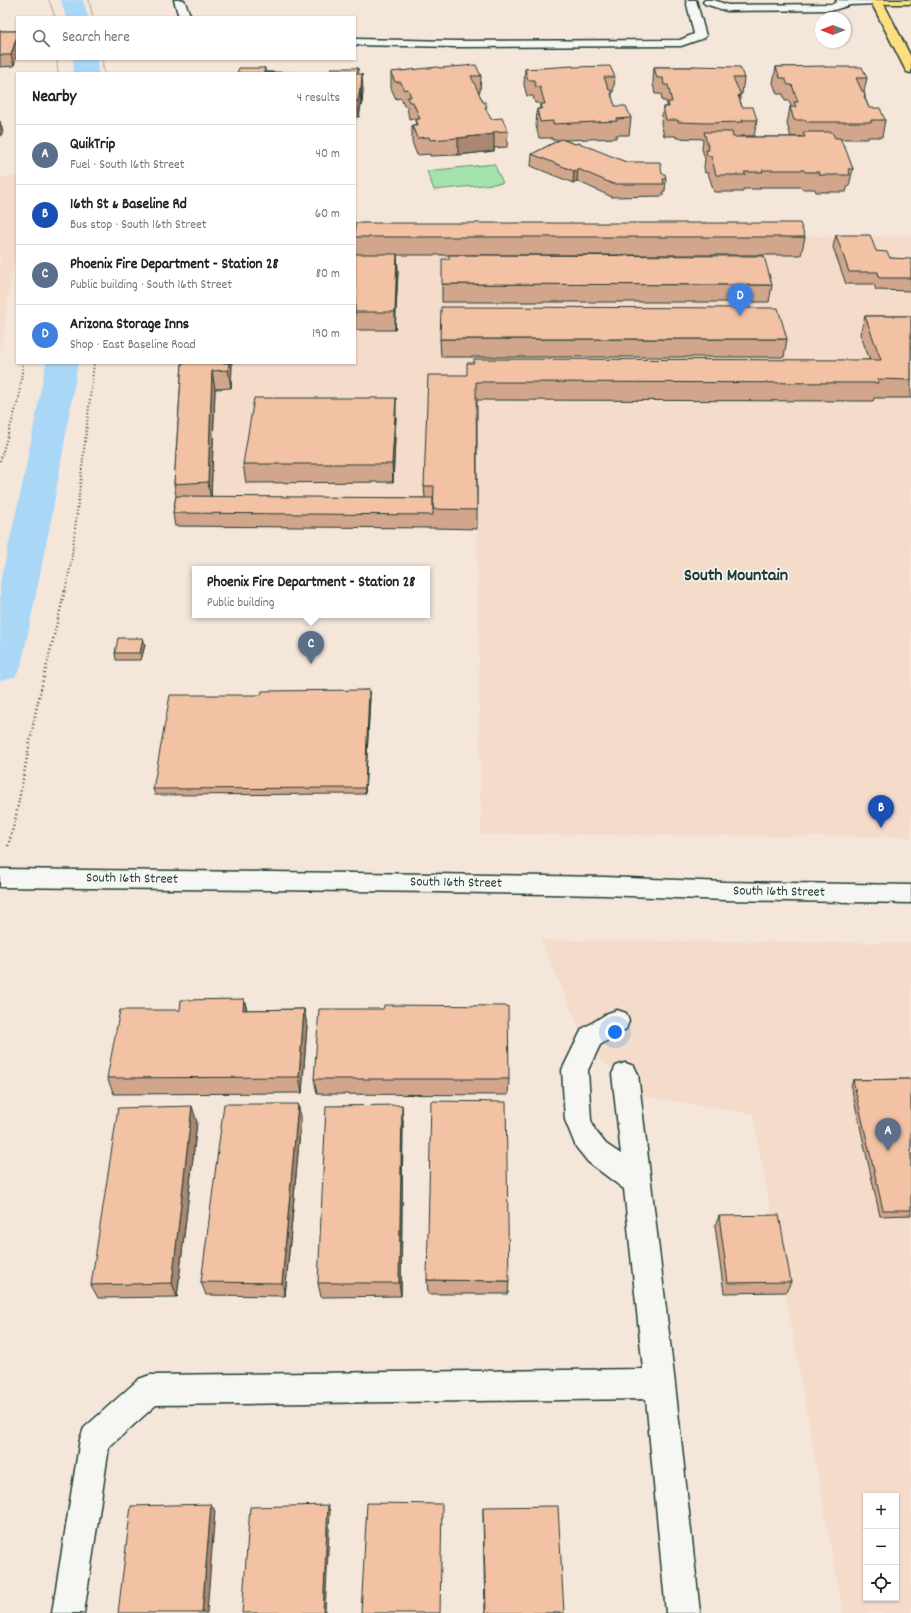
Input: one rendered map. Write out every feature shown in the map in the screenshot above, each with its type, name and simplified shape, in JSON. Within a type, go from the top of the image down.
[{"type":"main road","points":[[911,1],[876,1],[911,69]]},
{"type":"street","points":[[179,0],[185,16]]},
{"type":"street","points":[[356,42],[456,44],[681,44],[700,36],[691,1],[713,1],[727,8],[780,4],[834,7],[845,1],[876,1]]},
{"type":"street","name":"South 16th Street","points":[[0,878],[436,883],[605,886],[725,891],[911,894]]},
{"type":"street","points":[[617,1021],[591,1037],[575,1070],[578,1120],[585,1138],[597,1152],[638,1182]]},
{"type":"street","points":[[625,1074],[660,1384],[683,1613]]},
{"type":"street","points":[[68,1613],[95,1439],[150,1390],[660,1384]]},
{"type":"path","points":[[49,0],[55,16]]},
{"type":"path","points":[[89,0],[93,16]]},
{"type":"path","points":[[57,60],[58,72]]},
{"type":"path","points":[[102,60],[104,72]]},
{"type":"path","points":[[0,461],[19,398],[23,364]]},
{"type":"path","points":[[15,821],[36,710],[71,564],[94,364]]},
{"type":"shaded area","points":[[0,177],[16,177],[16,249],[0,355]]},
{"type":"shaded area","points":[[911,236],[911,837],[481,834],[477,529],[172,528],[186,364],[356,364],[356,237]]},
{"type":"shaded area","points":[[541,940],[911,943],[911,1613],[843,1613],[753,1114],[642,1096],[588,1048]]},
{"type":"green space","points":[[494,164],[503,183],[434,190],[427,171]]},
{"type":"building","points":[[0,31],[16,31],[16,39],[11,55],[0,55]]},
{"type":"building","points":[[476,65],[481,76],[471,76],[483,102],[485,102],[487,107],[485,107],[491,119],[502,118],[508,131],[458,138],[430,140],[429,137],[417,138],[412,125],[418,125],[416,119],[420,119],[413,102],[409,102],[407,97],[411,97],[408,89],[404,90],[401,82],[395,82],[391,72]]},
{"type":"building","points":[[573,66],[610,66],[615,77],[604,77],[609,90],[611,90],[615,106],[626,106],[631,118],[616,119],[617,121],[553,124],[553,121],[540,122],[537,109],[542,109],[541,104],[545,104],[540,87],[536,87],[534,80],[528,80],[525,69]]},
{"type":"building","points":[[654,67],[740,67],[744,78],[733,78],[741,95],[738,95],[742,107],[753,107],[757,120],[706,123],[666,120],[663,107],[669,107],[668,102],[672,102],[668,85],[664,85],[663,78],[657,78]]},
{"type":"building","points":[[776,67],[862,67],[867,78],[856,78],[862,91],[864,91],[864,96],[869,108],[880,108],[885,120],[871,120],[872,122],[807,122],[806,120],[794,120],[790,107],[796,107],[794,102],[798,102],[792,85],[788,85],[785,78],[780,78]]},
{"type":"building","points":[[239,68],[265,68],[264,72],[237,72]]},
{"type":"building","points":[[331,68],[358,68],[357,74],[362,74],[361,89],[358,101],[356,101],[356,72],[330,72]]},
{"type":"building","points":[[704,132],[732,132],[733,137],[805,137],[803,132],[832,132],[835,138],[840,138],[853,169],[848,169],[850,175],[820,175],[819,172],[805,172],[804,170],[762,170],[763,172],[744,172],[746,175],[716,175],[711,156],[707,156],[706,150],[709,150]]},
{"type":"building","points":[[561,139],[575,144],[579,143],[626,162],[660,162],[662,174],[665,174],[666,179],[663,179],[664,184],[613,184],[578,169],[574,171],[532,154]]},
{"type":"building","points":[[356,223],[800,223],[805,237],[356,237]]},
{"type":"building","points":[[836,235],[870,235],[876,251],[887,252],[890,258],[911,259],[911,278],[879,278],[878,272],[849,272]]},
{"type":"building","points":[[356,254],[397,254],[395,312],[356,312]]},
{"type":"building","points":[[449,255],[764,256],[772,285],[442,284],[442,259],[449,259]]},
{"type":"building","points":[[441,307],[778,308],[787,339],[440,339]]},
{"type":"building","points":[[865,316],[911,316],[911,380],[877,379],[878,383],[476,382],[477,510],[433,509],[434,486],[424,486],[428,375],[467,375],[467,363],[474,363],[474,359],[881,360]]},
{"type":"building","points":[[182,364],[229,364],[228,370],[212,371],[208,482],[174,484]]},
{"type":"building","points":[[254,398],[396,398],[392,464],[243,464]]},
{"type":"building","points":[[176,496],[433,498],[433,515],[173,513]]},
{"type":"building","points":[[118,638],[143,638],[140,653],[115,653]]},
{"type":"building","points":[[369,690],[365,788],[153,789],[170,695],[261,695],[262,691]]},
{"type":"building","points":[[244,999],[243,1010],[304,1009],[299,1077],[107,1078],[120,1010],[180,1010],[181,1000]]},
{"type":"building","points":[[384,1005],[508,1006],[509,1079],[314,1079],[319,1009],[383,1009]]},
{"type":"building","points":[[911,1079],[911,1210],[883,1210],[853,1080]]},
{"type":"building","points":[[431,1101],[506,1102],[509,1281],[427,1280]]},
{"type":"building","points":[[224,1104],[298,1104],[282,1283],[201,1282]]},
{"type":"building","points":[[402,1105],[399,1283],[318,1283],[326,1106]]},
{"type":"building","points":[[192,1106],[172,1283],[91,1285],[118,1108]]},
{"type":"building","points":[[779,1215],[791,1282],[728,1283],[719,1216]]},
{"type":"building","points":[[367,1503],[442,1504],[440,1613],[361,1613]]},
{"type":"building","points":[[211,1504],[202,1613],[118,1613],[131,1506]]},
{"type":"building","points":[[328,1505],[323,1613],[242,1613],[250,1507]]},
{"type":"building","points":[[558,1506],[564,1613],[486,1613],[483,1507]]},
{"type":"waterway","points":[[72,0],[77,16]]},
{"type":"waterway","points":[[85,60],[86,72]]},
{"type":"waterway","points":[[0,667],[34,515],[62,364]]},
{"type":"place","name":"Arizona Storage Inns","points":[[740,316]]},
{"type":"place","name":"Phoenix Fire Department - Station 28","points":[[311,664]]},
{"type":"place","name":"16th St & Baseline Rd","points":[[881,828]]},
{"type":"place","name":"QuikTrip","points":[[888,1151]]},
{"type":"district","name":"South Mountain","points":[[736,576]]}]
